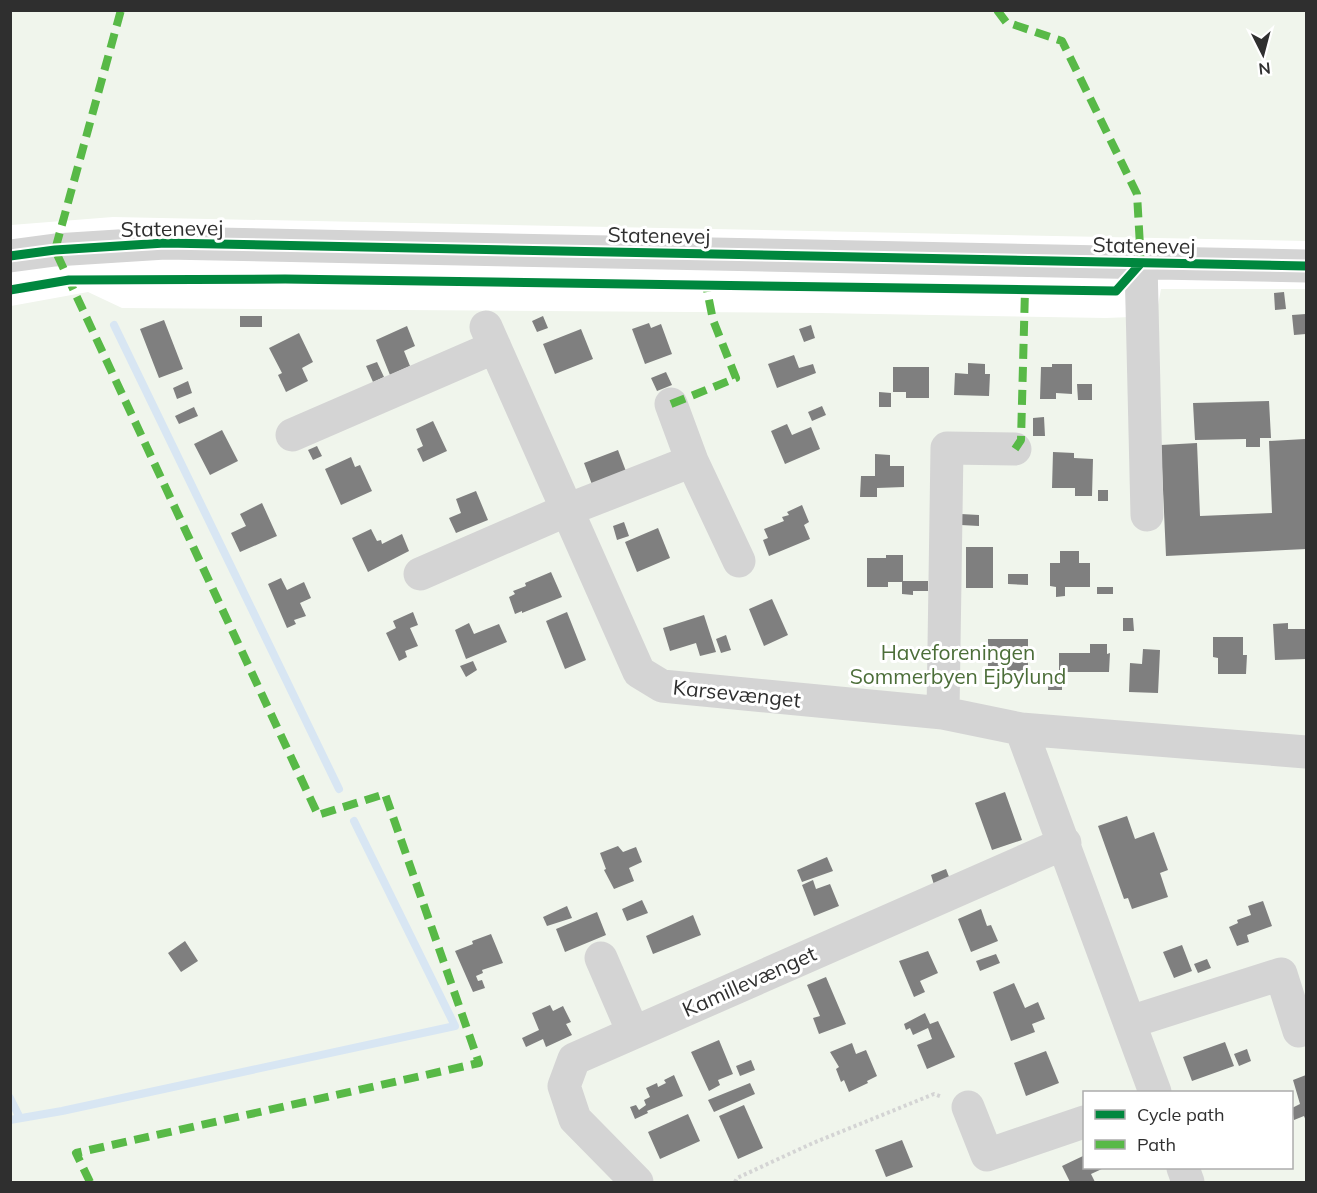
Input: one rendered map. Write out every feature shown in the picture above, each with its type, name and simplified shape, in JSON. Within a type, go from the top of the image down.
[{"type":"street","name":"Statenevej","points":[[10,256],[55,250],[165,243],[1306,266]]},
{"type":"street","points":[[1141,263],[1147,515]]},
{"type":"street","name":"Karsevænget","points":[[292,435],[491,337],[639,672],[662,686],[943,713],[1022,729],[1306,753]]},
{"type":"street","points":[[671,404],[692,461],[739,561]]},
{"type":"street","points":[[943,713],[947,448],[1015,449]]},
{"type":"street","points":[[420,574],[567,510],[692,461]]},
{"type":"street","points":[[1022,729],[1155,1091]]},
{"type":"street","name":"Kamillevænget","points":[[637,1182],[575,1119],[564,1086],[574,1059],[1065,843]]},
{"type":"street","points":[[601,958],[633,1032]]},
{"type":"street","points":[[1130,1022],[1281,974],[1299,1031]]},
{"type":"street","points":[[968,1107],[987,1155],[1083,1122]]},
{"type":"path","points":[[735,1182],[737,1178],[813,1143],[934,1094],[968,1107]]},
{"type":"green space","points":[[10,11],[1306,11],[1306,241],[113,217],[11,225]]},
{"type":"green space","name":"Haveforeningen Sommerbyen Ejbylund","points":[[1161,289],[1306,289],[1306,1182],[11,1182],[11,306],[88,292],[122,308],[820,313],[1106,318],[1156,316]]},
{"type":"building","points":[[1284,292],[1286,309],[1275,310],[1274,293]]},
{"type":"building","points":[[1306,314],[1306,334],[1294,335],[1292,315]]},
{"type":"building","points":[[240,316],[262,316],[262,327],[240,327]]},
{"type":"building","points":[[543,316],[548,328],[537,332],[532,321]]},
{"type":"building","points":[[164,320],[183,369],[159,378],[140,329]]},
{"type":"building","points":[[649,323],[651,328],[661,324],[672,354],[645,364],[632,329]]},
{"type":"building","points":[[811,325],[815,338],[804,342],[799,329]]},
{"type":"building","points":[[407,326],[415,346],[404,351],[410,366],[390,375],[376,340]]},
{"type":"building","points":[[581,329],[593,359],[555,374],[543,344]]},
{"type":"building","points":[[299,333],[313,362],[302,368],[308,381],[286,392],[278,375],[282,373],[269,348]]},
{"type":"building","points":[[794,355],[799,368],[813,364],[816,373],[777,388],[768,364]]},
{"type":"building","points":[[377,362],[384,377],[373,382],[366,366]]},
{"type":"building","points":[[968,363],[985,364],[985,374],[990,374],[989,396],[954,395],[955,373],[968,374]]},
{"type":"building","points":[[1052,364],[1072,364],[1072,394],[1056,393],[1056,399],[1040,399],[1041,367],[1052,367]]},
{"type":"building","points":[[893,367],[929,367],[929,398],[906,398],[906,392],[893,392]]},
{"type":"building","points":[[666,372],[672,385],[657,391],[651,378]]},
{"type":"building","points":[[188,381],[192,393],[177,399],[173,388]]},
{"type":"building","points":[[1077,384],[1092,384],[1092,400],[1078,400]]},
{"type":"building","points":[[879,392],[891,393],[891,407],[879,407]]},
{"type":"building","points":[[1269,401],[1271,438],[1260,438],[1260,447],[1246,447],[1246,439],[1195,440],[1193,403]]},
{"type":"building","points":[[822,406],[826,415],[812,421],[808,412]]},
{"type":"building","points":[[194,407],[198,416],[179,424],[175,416]]},
{"type":"building","points":[[1044,417],[1045,436],[1033,436],[1033,418]]},
{"type":"building","points":[[433,421],[447,451],[423,462],[417,449],[423,446],[416,429]]},
{"type":"building","points":[[787,424],[792,435],[811,427],[820,449],[785,464],[771,431]]},
{"type":"building","points":[[222,430],[238,461],[210,475],[194,444]]},
{"type":"building","points":[[1305,439],[1306,549],[1166,556],[1161,445],[1197,443],[1200,516],[1272,513],[1269,441]]},
{"type":"building","points":[[317,446],[322,456],[313,460],[308,450]]},
{"type":"building","points":[[618,450],[627,474],[594,490],[584,463]]},
{"type":"building","points":[[1053,452],[1074,453],[1074,458],[1093,459],[1092,496],[1075,496],[1075,488],[1052,488]]},
{"type":"building","points":[[875,454],[890,455],[890,466],[904,466],[904,487],[877,488],[877,497],[860,497],[861,476],[875,476]]},
{"type":"building","points":[[351,457],[355,467],[360,465],[372,491],[341,505],[325,469]]},
{"type":"building","points":[[1098,490],[1108,490],[1108,501],[1098,501]]},
{"type":"building","points":[[476,491],[488,520],[456,533],[449,518],[461,513],[456,499]]},
{"type":"building","points":[[262,503],[277,536],[240,552],[231,533],[246,526],[240,514]]},
{"type":"building","points":[[802,505],[809,522],[804,525],[810,539],[769,556],[763,540],[768,538],[764,529],[784,521],[782,517],[789,515],[787,512]]},
{"type":"building","points":[[961,514],[979,515],[979,526],[961,525]]},
{"type":"building","points":[[624,522],[629,536],[617,540],[613,526]]},
{"type":"building","points":[[658,528],[670,558],[637,572],[625,542]]},
{"type":"building","points":[[371,529],[377,541],[381,540],[382,544],[402,534],[409,551],[368,572],[352,538]]},
{"type":"building","points":[[966,547],[993,547],[993,588],[966,588]]},
{"type":"building","points":[[1060,551],[1079,551],[1079,563],[1090,563],[1090,587],[1065,587],[1065,596],[1056,597],[1056,587],[1050,586],[1050,563],[1060,563]]},
{"type":"building","points":[[886,555],[903,555],[903,581],[928,581],[928,591],[913,591],[913,595],[902,594],[902,582],[888,582],[888,587],[867,587],[867,558],[886,558]]},
{"type":"building","points":[[551,572],[562,597],[515,614],[509,597],[515,594],[513,591]]},
{"type":"building","points":[[1008,574],[1028,574],[1028,585],[1008,584]]},
{"type":"building","points":[[281,578],[287,590],[304,582],[311,598],[300,603],[306,616],[294,620],[296,624],[287,628],[268,584]]},
{"type":"building","points":[[1097,587],[1113,587],[1113,594],[1097,594]]},
{"type":"building","points":[[772,599],[788,635],[764,646],[749,609]]},
{"type":"building","points":[[413,612],[418,625],[410,628],[418,646],[405,651],[407,657],[399,661],[386,633],[396,628],[393,621]]},
{"type":"building","points":[[567,612],[586,660],[565,669],[546,621]]},
{"type":"building","points":[[704,615],[716,652],[700,656],[696,643],[670,651],[663,628]]},
{"type":"building","points":[[1123,618],[1133,618],[1134,631],[1123,631]]},
{"type":"building","points":[[469,623],[474,634],[499,624],[507,642],[466,659],[455,630]]},
{"type":"building","points":[[1288,623],[1288,629],[1306,629],[1306,659],[1275,660],[1273,624]]},
{"type":"building","points":[[726,635],[731,650],[721,653],[716,639]]},
{"type":"building","points":[[1213,637],[1243,637],[1243,655],[1247,655],[1246,674],[1218,674],[1218,658],[1213,657]]},
{"type":"building","points":[[988,639],[1028,639],[1028,671],[988,672]]},
{"type":"building","points":[[1090,644],[1107,644],[1107,654],[1110,653],[1109,672],[1059,672],[1059,653],[1090,653]]},
{"type":"building","points":[[1143,649],[1160,650],[1158,693],[1129,692],[1130,663],[1142,664]]},
{"type":"building","points":[[473,661],[477,670],[466,677],[460,666]]},
{"type":"building","points":[[1049,673],[1062,674],[1062,690],[1048,690]]},
{"type":"building","points":[[969,674],[970,684],[959,684],[959,675]]},
{"type":"building","points":[[1005,792],[1022,840],[992,850],[975,803]]},
{"type":"building","points":[[1127,816],[1135,839],[1154,832],[1168,870],[1160,873],[1168,897],[1132,909],[1128,898],[1124,899],[1098,826]]},
{"type":"building","points":[[618,846],[623,852],[636,847],[642,862],[629,868],[634,881],[614,889],[604,870],[606,869],[600,853]]},
{"type":"building","points":[[827,857],[833,871],[802,882],[797,870]]},
{"type":"building","points":[[946,869],[951,882],[935,888],[931,875]]},
{"type":"building","points":[[813,880],[816,889],[830,884],[839,906],[814,916],[802,885]]},
{"type":"building","points":[[642,900],[648,913],[627,921],[622,909]]},
{"type":"building","points":[[1263,901],[1272,926],[1247,935],[1249,942],[1237,946],[1229,927],[1238,923],[1237,920],[1251,915],[1248,906]]},
{"type":"building","points":[[567,906],[572,918],[547,926],[543,917]]},
{"type":"building","points":[[981,909],[987,926],[991,925],[998,941],[971,952],[958,919]]},
{"type":"building","points":[[597,912],[606,935],[565,952],[556,929]]},
{"type":"building","points":[[693,915],[701,935],[653,954],[646,936]]},
{"type":"building","points":[[491,934],[503,963],[482,970],[483,973],[476,976],[478,981],[482,980],[485,988],[473,992],[455,951]]},
{"type":"building","points":[[185,941],[198,961],[181,972],[168,953]]},
{"type":"building","points":[[1182,945],[1192,971],[1174,978],[1163,952]]},
{"type":"building","points":[[928,951],[938,973],[920,981],[925,992],[914,997],[899,961]]},
{"type":"building","points":[[996,954],[1000,963],[980,971],[976,961]]},
{"type":"building","points":[[1207,959],[1211,968],[1198,973],[1194,964]]},
{"type":"building","points":[[826,977],[846,1024],[819,1034],[813,1018],[820,1016],[807,985]]},
{"type":"building","points":[[1014,983],[1025,1008],[1038,1002],[1045,1019],[1032,1024],[1035,1032],[1011,1041],[993,992]]},
{"type":"building","points":[[550,1005],[553,1011],[563,1006],[571,1022],[566,1024],[572,1035],[546,1047],[543,1039],[526,1047],[522,1038],[539,1030],[532,1013]]},
{"type":"building","points":[[925,1013],[930,1024],[938,1021],[955,1057],[927,1069],[917,1045],[932,1039],[928,1028],[913,1035],[910,1028],[906,1030],[904,1024]]},
{"type":"building","points":[[719,1040],[733,1074],[718,1080],[720,1085],[709,1091],[691,1052]]},
{"type":"building","points":[[1225,1042],[1234,1066],[1192,1081],[1183,1057]]},
{"type":"building","points":[[852,1043],[856,1054],[866,1050],[877,1076],[849,1092],[844,1080],[841,1082],[836,1069],[839,1067],[830,1052]]},
{"type":"building","points":[[1247,1049],[1251,1061],[1239,1066],[1234,1054]]},
{"type":"building","points":[[1046,1051],[1059,1083],[1026,1096],[1014,1063]]},
{"type":"building","points":[[751,1060],[755,1070],[740,1076],[736,1066]]},
{"type":"building","points":[[674,1075],[683,1096],[647,1111],[648,1113],[635,1119],[630,1107],[636,1105],[639,1110],[646,1105],[644,1100],[650,1097],[646,1088],[657,1083],[658,1087],[666,1083],[664,1080]]},
{"type":"building","points":[[1306,1075],[1306,1121],[1304,1116],[1294,1120],[1293,1108],[1300,1104],[1293,1080]]},
{"type":"building","points":[[750,1083],[755,1094],[714,1112],[708,1100]]},
{"type":"building","points":[[744,1105],[763,1148],[738,1159],[719,1116]]},
{"type":"building","points":[[688,1114],[700,1141],[660,1159],[648,1132]]},
{"type":"building","points":[[902,1140],[913,1167],[886,1177],[875,1150]]},
{"type":"building","points":[[1083,1156],[1083,1169],[1102,1169],[1091,1174],[1095,1182],[1070,1182],[1062,1166]]},
{"type":"waterway","points":[[114,325],[339,789]]},
{"type":"waterway","points":[[10,1120],[62,1111],[455,1026],[354,821]]},
{"type":"waterway","points":[[10,1098],[20,1118]]},
{"type":"marked path","points":[[90,1182],[76,1153],[479,1063],[385,794],[318,815],[55,250],[121,10]]},
{"type":"marked path","points":[[997,10],[1006,22],[1062,41],[1137,194],[1141,263]]},
{"type":"marked path","points":[[671,404],[736,378],[713,320],[706,285]]},
{"type":"marked path","points":[[1015,449],[1021,440],[1025,290]]},
{"type":"cycle path","points":[[10,256],[55,250],[165,243],[1306,266]]},
{"type":"cycle path","points":[[10,290],[69,280],[285,279],[1116,291],[1141,263]]}]
